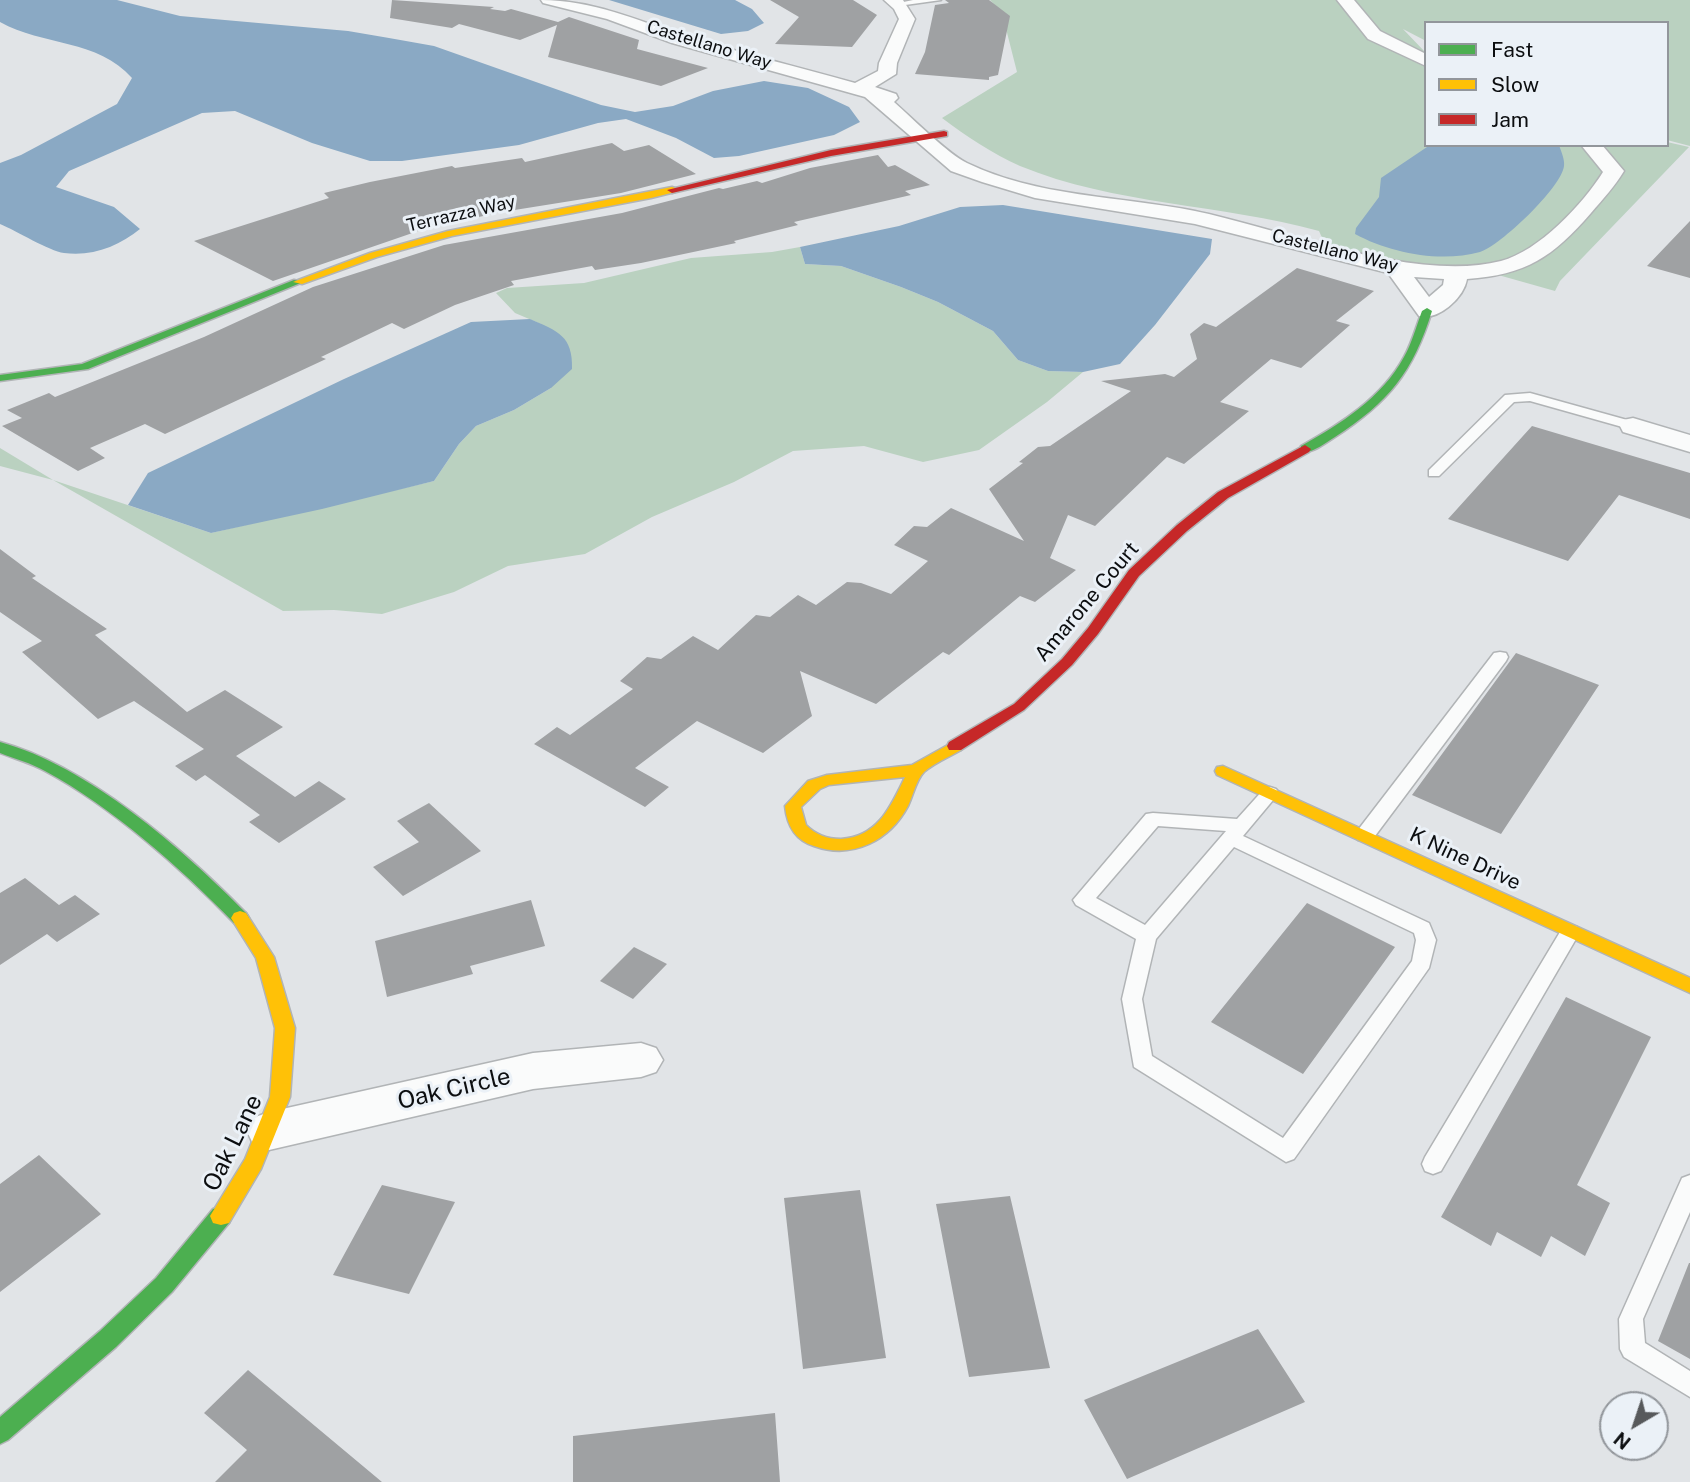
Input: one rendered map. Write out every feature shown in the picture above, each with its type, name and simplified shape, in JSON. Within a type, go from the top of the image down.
[{"type":"street","name":"Castellano Way","points":[[549,0],[612,15],[678,38],[837,82],[916,111],[981,164],[989,178]]},
{"type":"street","points":[[1345,0],[1374,35],[1424,60]]},
{"type":"street","points":[[863,90],[887,74],[888,63],[907,19],[906,13],[895,2]]},
{"type":"street","points":[[837,82],[888,63]]},
{"type":"street","name":"Castellano Way","points":[[863,90],[958,167],[989,178],[1035,192],[1195,218],[1396,268],[1457,272],[1508,266],[1535,255],[1607,182],[1614,171],[1593,147]]},
{"type":"street","name":"Terrazza Way","points":[[0,378],[84,367],[303,280],[437,236],[622,202],[755,169],[944,134]]},
{"type":"street","points":[[1396,268],[1427,311],[1454,287],[1457,272]]},
{"type":"street","name":"Amarone Court","points":[[916,770],[883,830],[871,839],[856,844],[822,843],[797,827],[792,817],[793,806],[801,795],[814,785],[827,780],[916,770],[998,721],[1036,693],[1093,631],[1134,573],[1212,503],[1266,469],[1311,446],[1371,404],[1393,382],[1410,358],[1427,311]]},
{"type":"street","points":[[1633,426],[1690,444]]},
{"type":"street","name":"Oak Lane","points":[[0,747],[48,766],[90,791],[205,880],[249,931],[264,955],[283,1012],[285,1052],[282,1095],[269,1131],[232,1203],[151,1299],[0,1432]]},
{"type":"street","name":"K Nine Drive","points":[[1223,771],[1690,986]]},
{"type":"street","name":"Oak Circle","points":[[269,1131],[533,1071],[641,1060]]},
{"type":"lane","points":[[895,2],[934,1]]},
{"type":"lane","points":[[1434,473],[1510,398],[1530,397],[1633,426]]},
{"type":"lane","points":[[1364,835],[1500,657]]},
{"type":"lane","points":[[1147,936],[1083,900],[1153,819],[1237,832],[1422,928],[1426,940],[1422,962],[1286,1152],[1142,1061],[1132,999],[1147,936],[1237,832],[1270,793]]},
{"type":"lane","points":[[1433,1164],[1570,932]]},
{"type":"lane","points":[[1690,1185],[1631,1319],[1633,1349],[1690,1385]]},
{"type":"green space","points":[[990,0],[1690,0],[1690,146],[1669,141],[1669,21],[1424,21],[1424,40],[1403,29],[1424,51],[1424,147],[1669,147],[1669,142],[1689,147],[1560,281],[1555,291],[1477,269],[1399,266],[1328,251],[1319,231],[1244,215],[1131,197],[1056,179],[1020,166],[970,138],[942,118],[1017,72],[1002,13]]},
{"type":"green space","points":[[800,247],[805,264],[841,266],[938,302],[993,331],[1018,360],[1048,371],[1083,372],[1047,402],[979,450],[923,462],[864,446],[793,451],[734,482],[652,517],[585,554],[508,566],[454,592],[382,614],[334,610],[283,611],[53,480],[211,533],[434,481],[459,444],[476,426],[514,410],[551,388],[541,324],[515,313],[496,293],[507,288],[584,283],[691,258],[772,252]]},
{"type":"green space","points":[[0,448],[53,480],[0,466]]},
{"type":"water","points":[[0,0],[117,0],[180,16],[348,31],[389,38],[434,46],[601,105],[635,112],[673,106],[713,91],[764,81],[808,88],[849,107],[860,122],[834,135],[739,156],[714,158],[676,138],[626,119],[598,123],[519,145],[402,161],[370,161],[312,143],[235,111],[202,113],[69,171],[56,187],[114,207],[140,229],[105,249],[64,253],[50,249],[0,224],[0,163],[21,155],[117,104],[132,78],[118,65],[87,49],[17,30],[0,22]]},
{"type":"water","points":[[609,0],[735,0],[752,9],[764,23],[748,31],[721,34]]},
{"type":"water","points":[[1427,147],[1560,147],[1564,166],[1561,175],[1542,201],[1515,228],[1480,252],[1465,255],[1432,256],[1399,251],[1355,234],[1356,228],[1379,197],[1381,178]]},
{"type":"water","points":[[1003,205],[1212,239],[1210,254],[1155,325],[1120,364],[1083,372],[1048,371],[1018,360],[993,331],[938,302],[841,266],[805,264],[800,247],[899,226],[960,207]]},
{"type":"water","points":[[530,319],[562,336],[570,349],[572,369],[551,388],[514,410],[476,426],[459,444],[434,481],[211,533],[128,505],[148,473],[344,379],[471,322]]},
{"type":"building","points":[[392,0],[494,7],[490,9],[505,11],[511,9],[558,22],[569,17],[639,40],[637,49],[708,68],[661,86],[548,57],[557,25],[520,40],[459,24],[452,28],[390,18]]},
{"type":"building","points":[[770,0],[853,0],[877,15],[852,47],[775,44],[799,17]]},
{"type":"building","points":[[945,0],[989,0],[1010,16],[998,75],[989,77],[989,80],[915,74],[925,52],[935,5],[949,3]]},
{"type":"building","points":[[612,143],[624,151],[649,145],[696,174],[621,193],[502,212],[427,228],[273,281],[194,241],[329,198],[324,193],[370,182],[452,166],[455,168],[522,158],[525,162]]},
{"type":"building","points":[[878,155],[888,167],[895,165],[930,185],[905,191],[911,195],[794,222],[798,225],[734,241],[736,243],[641,263],[595,270],[592,266],[511,281],[514,285],[455,305],[404,329],[392,323],[321,357],[326,359],[165,434],[145,424],[90,448],[105,458],[78,471],[2,426],[22,418],[7,410],[49,393],[55,397],[204,337],[313,287],[444,245],[622,213],[719,188],[757,181],[762,183],[810,168]]},
{"type":"building","points":[[1690,221],[1690,278],[1647,266]]},
{"type":"building","points":[[1297,268],[1374,291],[1336,321],[1350,325],[1301,368],[1271,359],[1220,402],[1249,411],[1184,464],[1167,457],[1095,526],[1068,515],[1050,558],[1076,570],[1035,602],[1020,596],[949,655],[943,652],[876,704],[800,671],[812,716],[763,753],[697,721],[635,768],[669,787],[645,807],[534,744],[557,727],[570,735],[633,689],[620,681],[647,657],[661,659],[693,636],[718,650],[756,615],[770,617],[798,595],[816,605],[847,582],[861,583],[891,594],[928,561],[894,545],[914,526],[927,527],[951,508],[1024,541],[989,489],[1023,463],[1019,462],[1038,447],[1050,446],[1131,391],[1101,381],[1165,374],[1174,377],[1197,359],[1190,334],[1204,323],[1216,327]]},
{"type":"building","points":[[1532,426],[1690,473],[1690,519],[1619,495],[1568,561],[1448,519]]},
{"type":"building","points":[[0,549],[36,576],[32,578],[107,629],[95,635],[187,712],[225,690],[283,727],[236,756],[295,797],[319,781],[346,799],[279,843],[249,822],[260,815],[205,775],[196,781],[175,766],[204,749],[134,701],[98,719],[22,652],[42,641],[0,612]]},
{"type":"building","points":[[1516,653],[1599,685],[1501,834],[1412,795]]},
{"type":"building","points":[[429,803],[481,851],[403,896],[373,867],[419,842],[397,821]]},
{"type":"building","points":[[25,878],[59,905],[75,895],[100,914],[57,942],[47,934],[0,965],[0,893]]},
{"type":"building","points":[[531,900],[545,946],[470,966],[473,974],[387,997],[375,941]]},
{"type":"building","points":[[1307,903],[1395,947],[1303,1074],[1211,1022]]},
{"type":"building","points":[[634,947],[667,964],[633,999],[600,981]]},
{"type":"building","points":[[1566,997],[1651,1037],[1577,1185],[1610,1203],[1585,1256],[1551,1236],[1541,1257],[1497,1232],[1491,1246],[1441,1217]]},
{"type":"building","points":[[39,1155],[101,1214],[0,1292],[0,1184]]},
{"type":"building","points":[[382,1185],[455,1202],[409,1294],[333,1275]]},
{"type":"building","points":[[860,1190],[886,1358],[803,1369],[784,1198]]},
{"type":"building","points":[[1010,1196],[1050,1368],[969,1377],[936,1204]]},
{"type":"building","points":[[1690,1263],[1690,1359],[1658,1341]]},
{"type":"building","points":[[1258,1329],[1305,1402],[1127,1479],[1084,1400]]},
{"type":"building","points":[[248,1370],[382,1482],[215,1482],[247,1450],[204,1413]]},
{"type":"building","points":[[775,1413],[780,1482],[573,1482],[573,1436]]},
{"type":"traffic: fast","points":[[0,378],[84,367],[298,282]]},
{"type":"traffic: fast","points":[[1305,449],[1364,410],[1391,384],[1410,357],[1427,311]]},
{"type":"traffic: fast","points":[[0,747],[49,766],[100,797],[203,880],[240,918]]},
{"type":"traffic: fast","points":[[0,1432],[108,1339],[164,1285],[221,1216]]},
{"type":"traffic: slow","points":[[298,282],[348,263],[452,233],[672,190]]},
{"type":"traffic: slow","points":[[916,770],[889,822],[866,839],[832,845],[810,838],[798,826],[793,806],[814,785],[827,780],[916,770],[955,746]]},
{"type":"traffic: slow","points":[[1223,771],[1690,986]]},
{"type":"traffic: slow","points":[[221,1216],[254,1163],[280,1097],[285,1028],[265,957],[240,918]]},
{"type":"traffic: jam","points":[[672,190],[831,153],[944,134]]},
{"type":"traffic: jam","points":[[955,746],[1019,707],[1067,662],[1093,631],[1134,573],[1182,528],[1223,495],[1305,449]]}]
